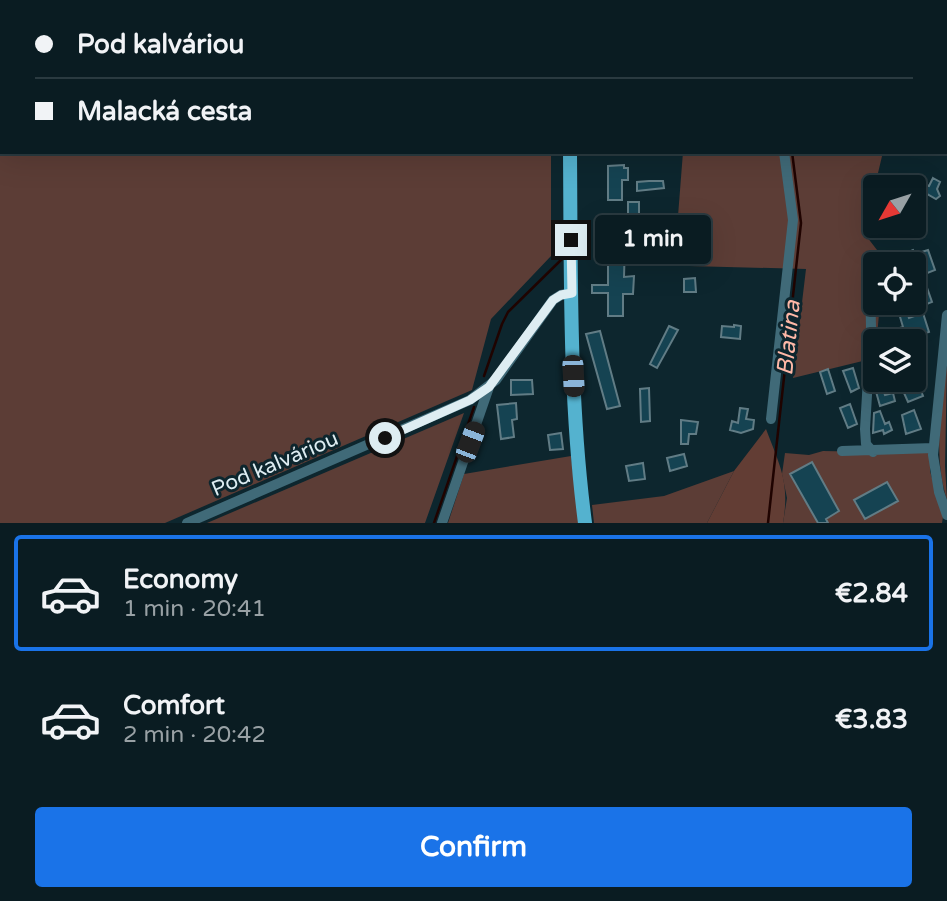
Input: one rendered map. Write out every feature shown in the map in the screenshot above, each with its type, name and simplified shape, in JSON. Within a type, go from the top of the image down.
[{"type":"main road","points":[[570,154],[576,431],[585,523]]},
{"type":"street","points":[[771,419],[793,220],[784,154]]},
{"type":"street","name":"Pod kalváriou","points":[[187,523],[470,400],[489,387],[553,300],[572,293]]},
{"type":"street","points":[[871,315],[865,429],[866,444],[873,452]]},
{"type":"street","points":[[947,315],[933,448],[939,492],[947,514]]},
{"type":"street","points":[[442,523],[489,387]]},
{"type":"street","points":[[842,452],[933,448]]},
{"type":"shaded area","points":[[0,154],[551,154],[551,256],[491,319],[472,390],[165,523],[0,523]]},
{"type":"shaded area","points":[[683,154],[883,154],[878,175],[863,175],[863,238],[868,238],[879,252],[863,252],[863,315],[879,315],[878,329],[863,329],[863,361],[793,378],[806,269],[689,266],[678,216]]},
{"type":"shaded area","points":[[947,363],[945,466],[947,500],[939,450]]},
{"type":"shaded area","points":[[464,413],[425,523],[207,523]]},
{"type":"shaded area","points":[[766,429],[784,485],[783,523],[707,523],[734,471]]},
{"type":"shaded area","points":[[930,448],[930,471],[943,517],[942,523],[783,523],[787,498],[782,474],[785,453],[809,455],[823,451],[873,452]]},
{"type":"shaded area","points":[[571,456],[579,523],[448,523],[464,474]]},
{"type":"shaded area","points":[[734,471],[707,523],[594,523],[592,505],[664,496]]},
{"type":"building","points":[[624,165],[624,168],[628,168],[628,180],[622,180],[622,200],[608,200],[608,166]]},
{"type":"building","points":[[933,178],[940,182],[937,189],[940,196],[936,199],[926,193],[926,185],[929,186]]},
{"type":"building","points":[[663,181],[664,188],[637,191],[637,182]]},
{"type":"building","points":[[628,202],[639,202],[639,219],[628,219]]},
{"type":"building","points":[[621,224],[621,241],[625,241],[624,277],[634,276],[633,294],[623,294],[623,316],[608,316],[608,293],[592,293],[592,285],[608,285],[608,225]]},
{"type":"building","points":[[928,250],[935,270],[926,274],[926,252],[922,252]]},
{"type":"building","points":[[695,278],[696,292],[684,292],[684,279]]},
{"type":"building","points":[[926,285],[932,302],[926,304]]},
{"type":"building","points":[[900,315],[908,315],[909,318],[924,315],[929,332],[926,333],[926,329],[896,329],[903,327]]},
{"type":"building","points":[[669,326],[678,330],[657,368],[650,364]]},
{"type":"building","points":[[722,326],[741,326],[740,339],[721,337]]},
{"type":"building","points":[[600,331],[620,406],[607,409],[586,334]]},
{"type":"building","points":[[853,368],[859,388],[851,392],[843,371]]},
{"type":"building","points":[[828,369],[835,391],[827,394],[820,372]]},
{"type":"building","points":[[511,380],[532,380],[533,394],[511,395]]},
{"type":"building","points":[[649,388],[650,421],[641,422],[640,389]]},
{"type":"building","points":[[876,392],[884,392],[885,395],[893,393],[895,401],[880,406]]},
{"type":"building","points":[[921,392],[923,396],[908,402],[904,393]]},
{"type":"building","points":[[516,403],[517,419],[512,420],[514,437],[501,439],[497,405]]},
{"type":"building","points":[[850,404],[857,424],[848,428],[840,408]]},
{"type":"building","points":[[740,408],[748,409],[746,419],[754,420],[753,429],[741,433],[730,430],[732,421],[738,423]]},
{"type":"building","points":[[914,410],[921,429],[906,434],[902,415]]},
{"type":"building","points":[[880,411],[885,424],[889,422],[892,430],[884,434],[883,430],[873,433],[874,413]]},
{"type":"building","points":[[681,420],[698,422],[696,434],[689,434],[688,444],[681,444]]},
{"type":"building","points":[[561,433],[563,449],[550,450],[548,435]]},
{"type":"building","points":[[684,454],[687,466],[670,471],[667,458]]},
{"type":"building","points":[[812,462],[839,511],[826,519],[828,523],[818,523],[790,474]]},
{"type":"building","points":[[643,463],[645,479],[629,481],[626,466]]},
{"type":"building","points":[[887,482],[898,501],[865,519],[854,500]]},
{"type":"waterway","name":"Blatina","points":[[768,523],[801,223],[792,154]]},
{"type":"waterway","points":[[484,376],[508,312],[563,258],[563,254]]},
{"type":"waterway","points":[[434,523],[474,407]]},
{"type":"route","points":[[385,438],[470,400],[496,380],[553,300],[572,293],[571,240]]}]
